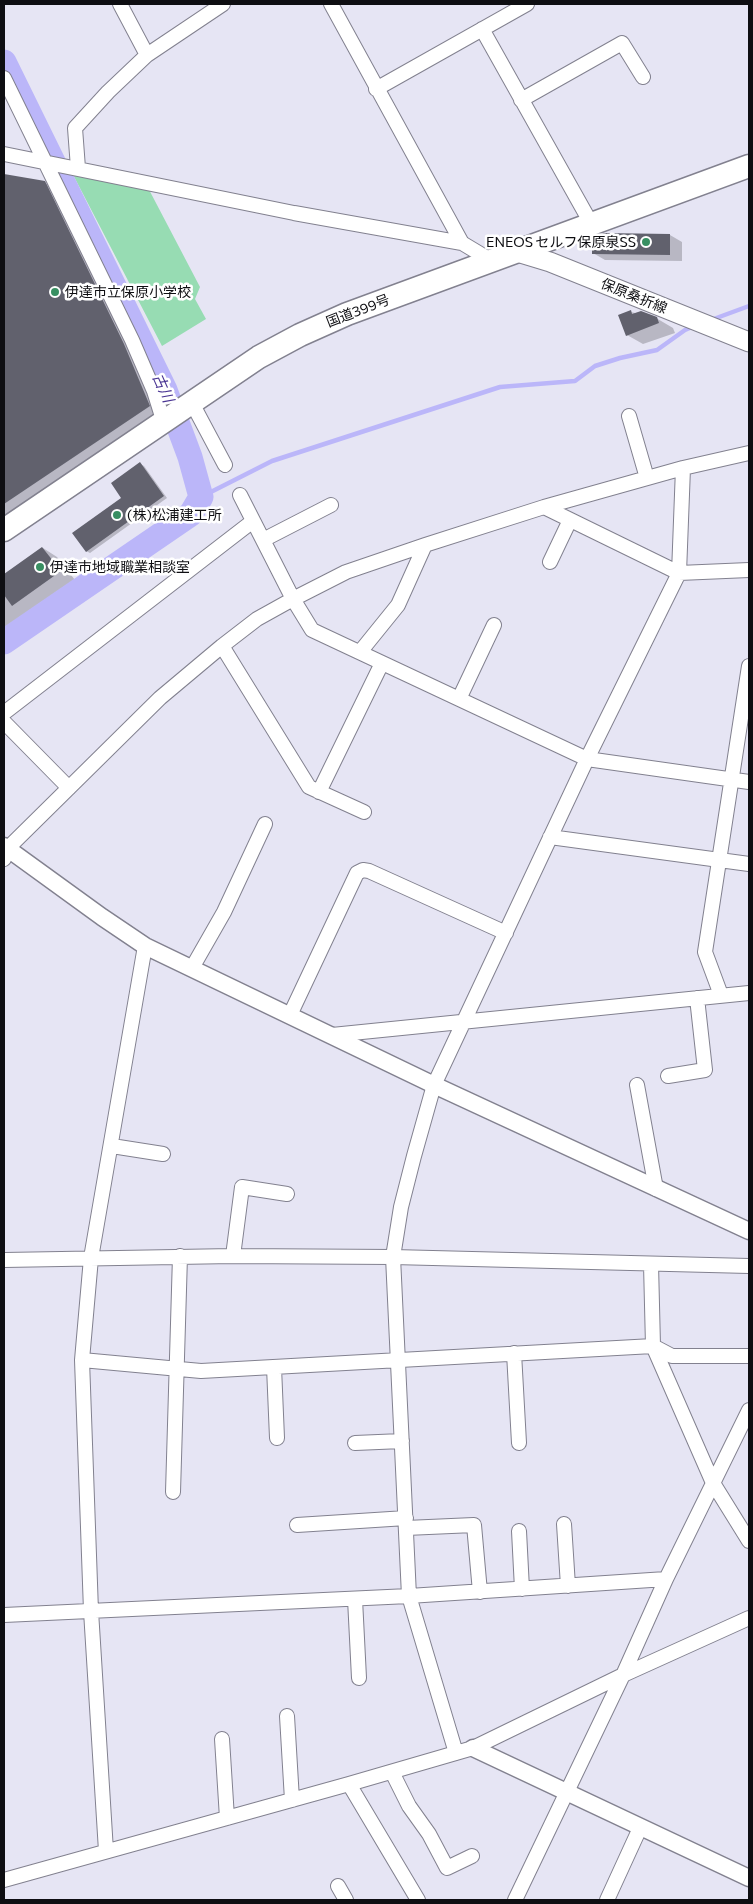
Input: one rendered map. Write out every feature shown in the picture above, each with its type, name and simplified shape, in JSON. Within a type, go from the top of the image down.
[{"type":"highway","name":"国道399号","points":[[4,530],[259,357],[300,335],[347,314],[749,166]]},
{"type":"main road","name":"保原桑折線","points":[[517,252],[550,262],[749,342]]},
{"type":"street","points":[[120,4],[147,55]]},
{"type":"street","points":[[74,167],[75,128],[108,92],[147,55],[223,4]]},
{"type":"street","points":[[331,4],[462,243]]},
{"type":"street","points":[[376,89],[527,4]]},
{"type":"street","points":[[482,29],[592,225]]},
{"type":"street","points":[[521,100],[622,43],[643,76]]},
{"type":"street","points":[[4,78],[48,162],[154,391],[224,465]]},
{"type":"street","points":[[4,154],[294,213],[462,243],[492,262]]},
{"type":"street","points":[[629,416],[647,478]]},
{"type":"street","points":[[749,453],[683,468],[544,507],[425,545],[346,572],[293,599],[257,619],[160,698],[5,851],[145,946],[290,1014],[434,1085],[749,1231]]},
{"type":"street","points":[[456,1753],[410,1596],[393,1257],[410,1172],[434,1085],[587,759],[679,573],[683,468]]},
{"type":"street","points":[[240,495],[293,599],[312,630],[587,759],[749,782]]},
{"type":"street","points":[[263,540],[331,505]]},
{"type":"street","points":[[544,507],[679,573],[749,570]]},
{"type":"street","points":[[550,562],[570,520]]},
{"type":"street","points":[[4,713],[253,521]]},
{"type":"street","points":[[360,652],[398,605],[425,545]]},
{"type":"street","points":[[458,699],[494,625]]},
{"type":"street","points":[[222,646],[309,787],[364,812]]},
{"type":"street","points":[[319,792],[382,663]]},
{"type":"street","points":[[721,996],[705,952],[749,666]]},
{"type":"street","points":[[4,722],[69,788]]},
{"type":"street","points":[[192,968],[224,912],[265,824]]},
{"type":"street","points":[[550,837],[749,864]]},
{"type":"street","points":[[290,1014],[358,873],[363,870],[369,871],[506,933]]},
{"type":"street","points":[[106,1851],[91,1612],[82,1360],[91,1258],[112,1146],[145,946]]},
{"type":"street","points":[[332,1035],[749,993]]},
{"type":"street","points":[[668,1076],[706,1070],[698,998]]},
{"type":"street","points":[[637,1085],[656,1189]]},
{"type":"street","points":[[112,1146],[162,1154]]},
{"type":"street","points":[[233,1256],[242,1186],[287,1194]]},
{"type":"street","points":[[173,1492],[180,1256]]},
{"type":"street","points":[[4,1260],[180,1256],[393,1257],[749,1266]]},
{"type":"street","points":[[651,1264],[653,1346],[713,1483],[749,1541]]},
{"type":"street","points":[[82,1360],[201,1370],[653,1346],[672,1356],[749,1356]]},
{"type":"street","points":[[514,1354],[519,1443]]},
{"type":"street","points":[[274,1367],[278,1438]]},
{"type":"street","points":[[515,1900],[623,1675],[666,1579],[749,1410]]},
{"type":"street","points":[[355,1444],[402,1441]]},
{"type":"street","points":[[297,1525],[406,1523],[474,1525],[480,1592]]},
{"type":"street","points":[[564,1524],[568,1586]]},
{"type":"street","points":[[519,1531],[522,1589]]},
{"type":"street","points":[[4,1615],[355,1599],[666,1579]]},
{"type":"street","points":[[355,1599],[359,1678]]},
{"type":"street","points":[[4,1880],[473,1748],[623,1675],[749,1618]]},
{"type":"street","points":[[287,1716],[292,1800]]},
{"type":"street","points":[[222,1739],[227,1818]]},
{"type":"street","points":[[473,1748],[749,1878]]},
{"type":"street","points":[[392,1772],[409,1806],[429,1834],[447,1868],[472,1856]]},
{"type":"street","points":[[350,1784],[418,1900]]},
{"type":"street","points":[[607,1900],[640,1828]]},
{"type":"street","points":[[338,1886],[346,1900]]},
{"type":"green space","points":[[69,167],[145,182],[200,287],[195,299],[206,319],[162,346]]},
{"type":"building","name":"伊達市立保原小学校","points":[[4,174],[45,181],[124,344],[150,406],[4,504]]},
{"type":"building","points":[[604,233],[670,234],[670,255],[592,254],[592,238]]},
{"type":"building","points":[[631,310],[632,314],[641,311],[657,317],[659,323],[626,336],[618,315]]},
{"type":"building","name":"(株)松浦建工所","points":[[140,462],[164,496],[86,552],[72,533],[121,498],[111,483]]},
{"type":"building","points":[[42,547],[61,571],[12,606],[4,595],[4,574]]},
{"type":"waterway","name":"古川","points":[[4,62],[165,390],[190,457],[201,497],[191,514],[4,642]]},
{"type":"waterway","points":[[711,320],[749,306]]},
{"type":"waterway","points":[[201,497],[272,461],[500,387],[575,381],[595,366],[657,350],[685,330],[694,326]]},
{"type":"place","name":"ENEOS セルフ保原泉SS","points":[[646,242]]},
{"type":"place","name":"伊達市立保原小学校","points":[[55,292]]},
{"type":"place","name":"(株)松浦建工所","points":[[117,515]]},
{"type":"place","name":"伊達市地域職業相談室","points":[[40,567]]}]
